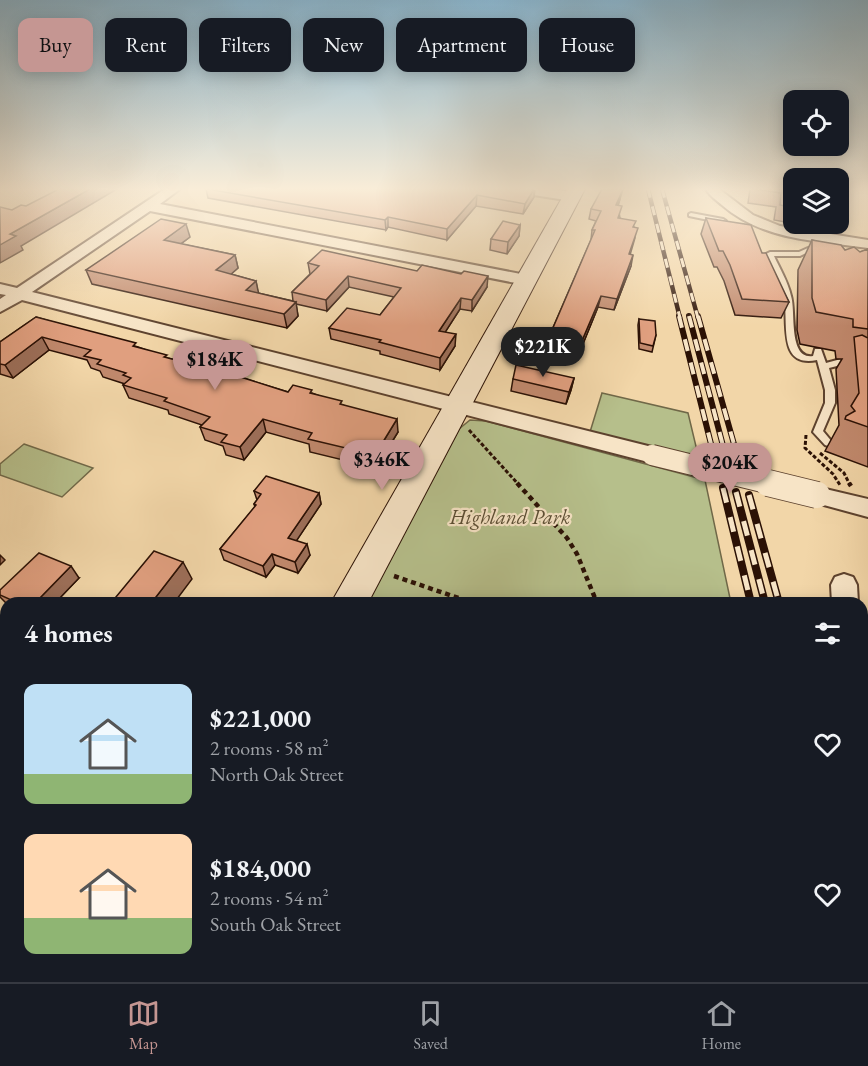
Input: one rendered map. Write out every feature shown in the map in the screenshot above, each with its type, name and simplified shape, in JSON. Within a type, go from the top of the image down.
[{"type":"main road","points":[[353,597],[463,417],[526,280],[551,235]]},
{"type":"street","points":[[0,308],[106,235]]},
{"type":"street","points":[[295,235],[526,280]]},
{"type":"street","points":[[788,235],[809,245],[868,244]]},
{"type":"street","points":[[0,288],[463,417],[652,454],[868,508]]},
{"type":"lane","points":[[818,254],[809,245],[793,255],[770,254],[788,299],[789,328],[795,351],[804,359],[810,360],[816,358],[818,350],[831,390],[830,403],[818,432],[828,443]]},
{"type":"lane","points":[[845,353],[851,363]]},
{"type":"lane","points":[[824,371],[825,366],[834,362],[851,363],[862,368]]},
{"type":"path","points":[[463,417],[567,538],[577,554],[595,597]]},
{"type":"path","points":[[806,433],[811,440]]},
{"type":"path","points":[[805,448],[833,473],[838,479],[840,489]]},
{"type":"path","points":[[816,448],[849,479],[851,491]]},
{"type":"path","points":[[394,576],[455,597]]},
{"type":"green space","points":[[602,393],[688,413],[699,459],[590,432]]},
{"type":"green space","name":"Highland Park","points":[[470,420],[486,421],[705,480],[730,597],[370,597],[459,429]]},
{"type":"green space","points":[[24,444],[93,468],[62,497],[0,475],[0,464]]},
{"type":"building","points":[[0,235],[16,236],[0,245]]},
{"type":"building","points":[[138,235],[171,235],[164,240],[235,255],[216,270],[256,281],[246,290],[296,302],[284,314],[86,270]]},
{"type":"building","points":[[494,235],[513,235],[508,242],[491,239]]},
{"type":"building","points":[[593,235],[636,235],[629,254],[633,255],[617,299],[601,296],[578,350],[546,344]]},
{"type":"building","points":[[713,235],[755,235],[762,253],[766,253],[789,302],[742,299],[730,265],[723,251],[719,251]]},
{"type":"building","points":[[812,240],[841,245],[845,250],[854,247],[860,252],[868,249],[868,329],[853,327],[853,319],[816,312],[812,298]]},
{"type":"building","points":[[322,250],[417,271],[422,265],[461,274],[464,271],[488,276],[472,300],[461,298],[439,331],[456,334],[440,358],[379,342],[381,340],[329,328],[347,308],[380,315],[401,288],[348,276],[326,300],[292,292],[319,266],[308,263]]},
{"type":"building","points":[[36,317],[136,343],[133,346],[202,367],[207,362],[229,369],[225,372],[288,392],[293,385],[312,390],[310,393],[342,401],[340,404],[397,419],[375,455],[308,439],[312,433],[263,419],[240,447],[221,442],[227,435],[200,427],[210,417],[164,401],[167,398],[123,385],[131,378],[123,375],[126,373],[97,364],[101,360],[84,356],[91,350],[42,337],[5,365],[0,364],[0,342]]},
{"type":"building","points":[[639,319],[655,321],[656,335],[653,346],[640,343]]},
{"type":"building","points":[[862,335],[868,338],[868,427],[845,419],[855,411],[851,406],[859,393],[854,337]]},
{"type":"building","points":[[516,365],[574,378],[569,392],[513,379]]},
{"type":"building","points":[[266,476],[319,493],[288,538],[307,544],[295,562],[272,554],[263,566],[220,549],[256,505],[254,504],[261,494],[254,491]]},
{"type":"building","points":[[154,551],[183,562],[156,597],[116,597]]},
{"type":"building","points":[[39,553],[71,566],[41,597],[4,597],[0,595],[0,590]]},
{"type":"railway","points":[[659,235],[680,318]]},
{"type":"railway","points":[[675,235],[698,318]]},
{"type":"railway","points":[[679,316],[714,456]]},
{"type":"railway","points":[[689,316],[727,461]]},
{"type":"railway","points":[[698,316],[739,462]]},
{"type":"railway","points":[[723,488],[750,597]]},
{"type":"railway","points":[[736,492],[763,597]]},
{"type":"railway","points":[[749,495],[777,597]]}]
